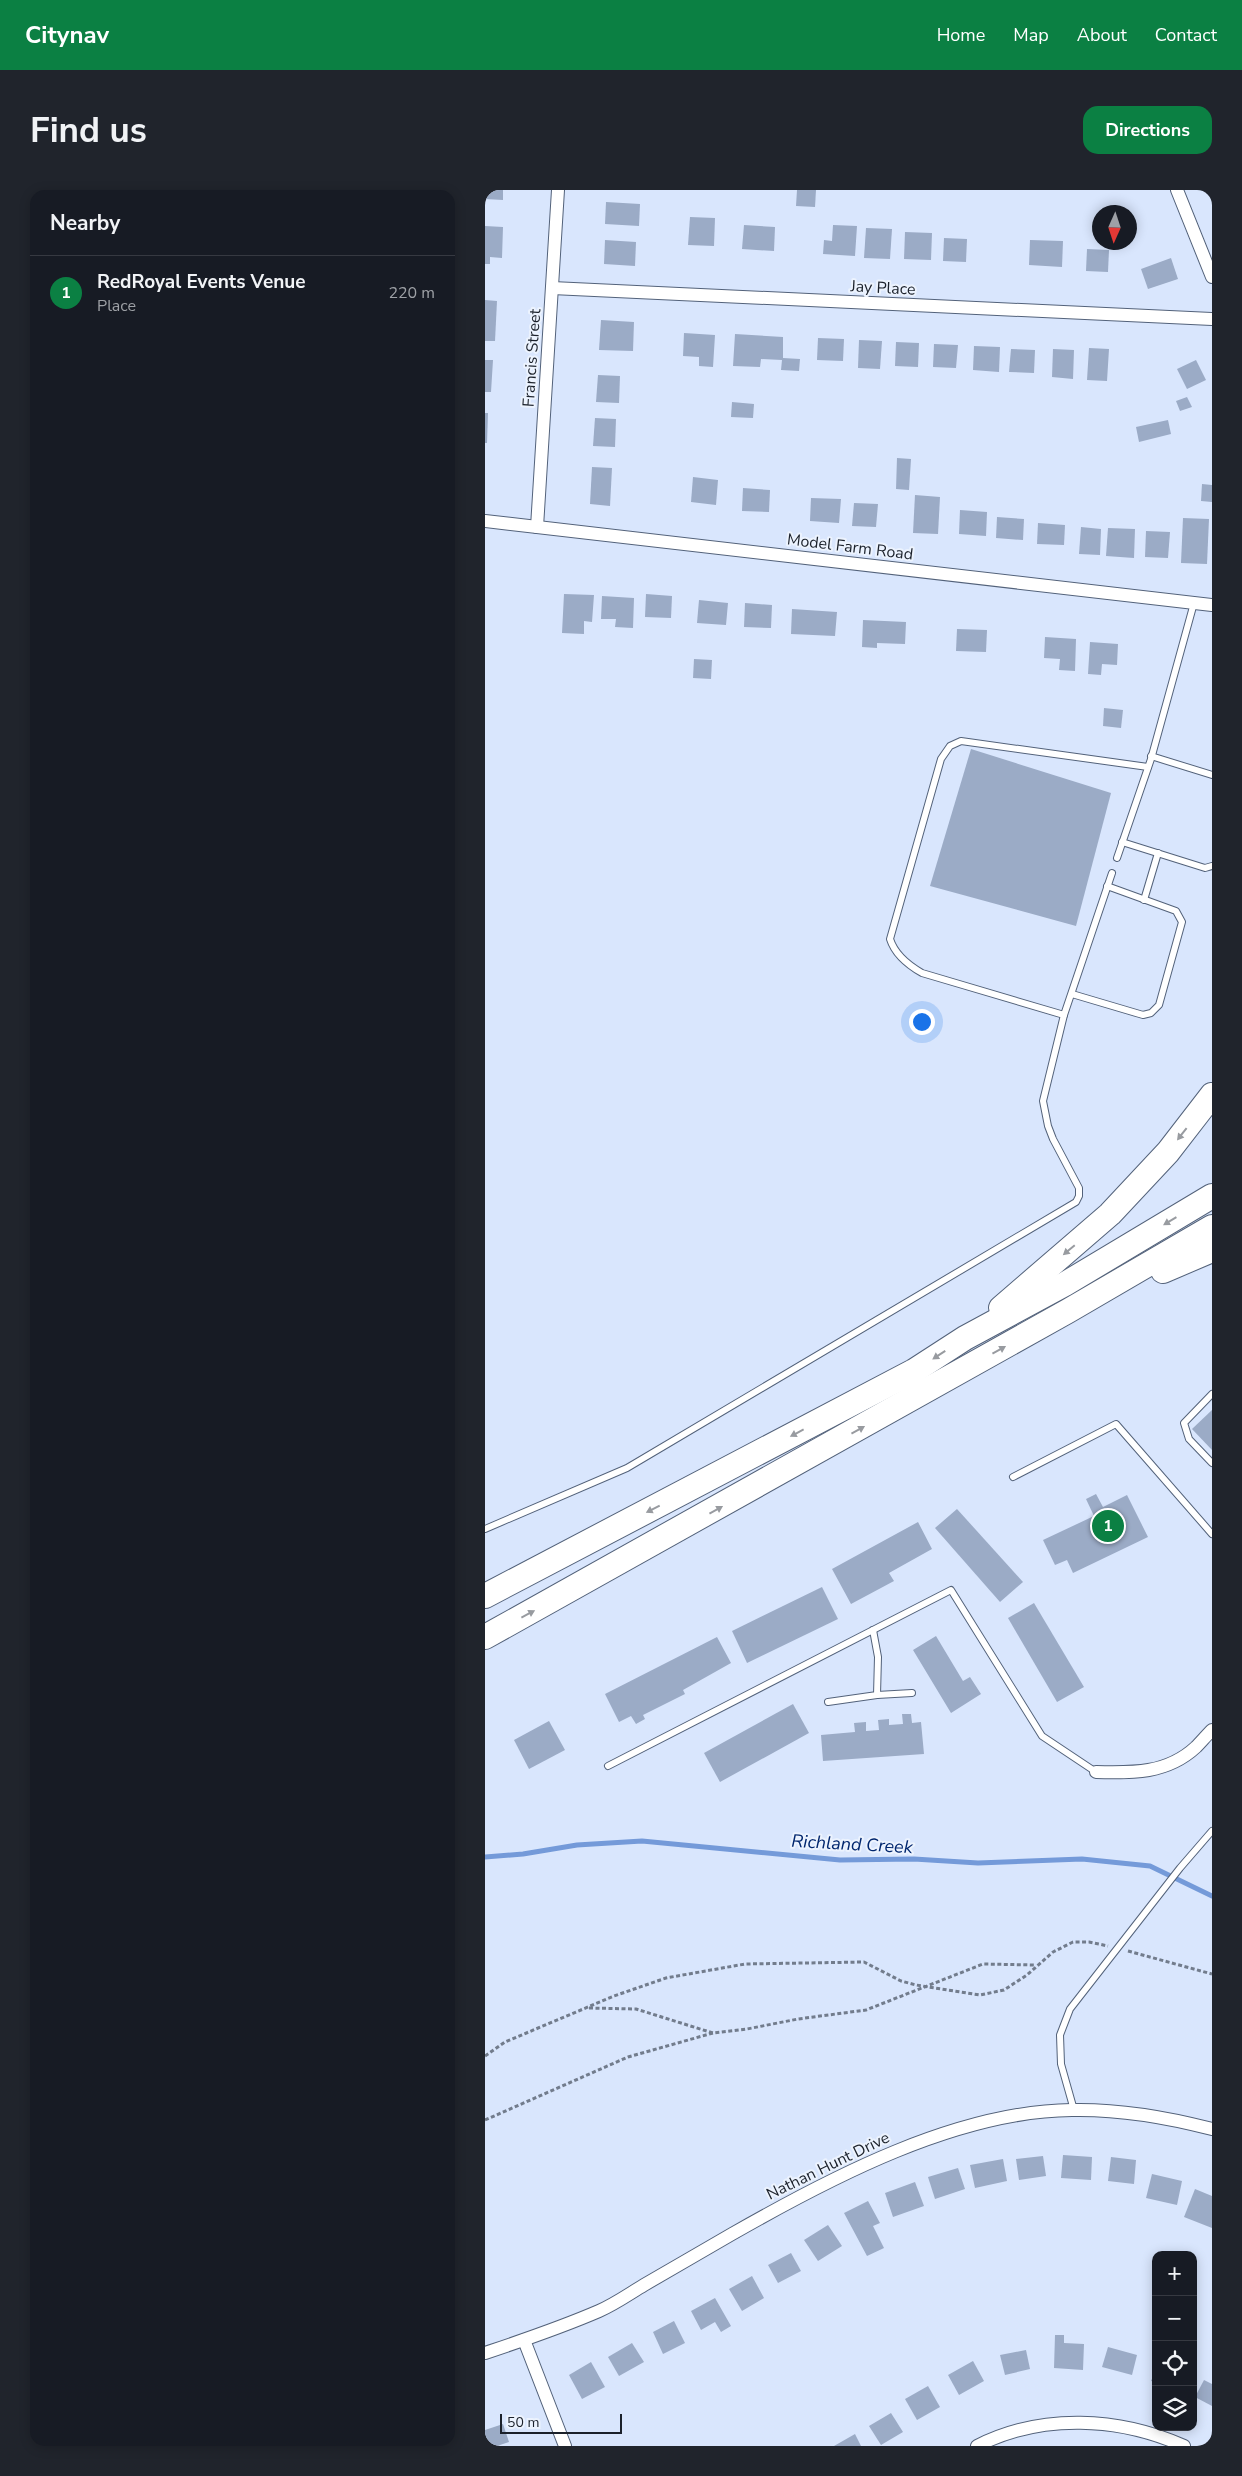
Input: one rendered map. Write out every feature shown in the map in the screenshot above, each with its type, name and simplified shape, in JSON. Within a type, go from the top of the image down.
[{"type":"highway","points":[[965,1338],[1110,1214],[1168,1152],[1212,1095]]},
{"type":"highway","points":[[485,1596],[914,1371],[965,1338],[1065,1284],[1212,1196]]},
{"type":"highway","points":[[485,1637],[1068,1312],[1212,1227]]},
{"type":"highway","points":[[1068,1312],[1118,1296],[1171,1266],[1212,1250]]},
{"type":"street","name":"Francis Street","points":[[537,527],[557,190]]},
{"type":"street","points":[[1177,190],[1207,254],[1212,277]]},
{"type":"street","name":"Jay Place","points":[[552,288],[1212,319]]},
{"type":"street","name":"Model Farm Road","points":[[485,521],[1212,606]]},
{"type":"street","points":[[1096,1772],[1127,1774],[1161,1768],[1183,1757],[1212,1730]]},
{"type":"street","name":"Nathan Hunt Drive","points":[[485,2353],[601,2310],[769,2213],[853,2170],[907,2147],[973,2125],[1026,2115],[1074,2110],[1107,2110],[1172,2119],[1212,2129]]},
{"type":"street","points":[[524,2340],[565,2446]]},
{"type":"street","points":[[977,2446],[1010,2431],[1068,2422],[1115,2425],[1147,2431],[1184,2446]]},
{"type":"lane","points":[[1117,858],[1148,767],[1194,603]]},
{"type":"lane","points":[[1064,1015],[922,974],[903,960],[892,945],[890,939],[941,759],[950,746],[961,741],[1148,767]]},
{"type":"lane","points":[[1151,756],[1212,775]]},
{"type":"lane","points":[[1123,842],[1205,868],[1212,866]]},
{"type":"lane","points":[[1144,900],[1158,853]]},
{"type":"lane","points":[[485,1529],[627,1468],[1076,1202],[1079,1196],[1079,1188],[1053,1140],[1043,1101],[1064,1015],[1112,872]]},
{"type":"lane","points":[[1072,994],[1143,1015],[1156,1010],[1182,922],[1176,911],[1107,886]]},
{"type":"lane","points":[[1212,1394],[1184,1423],[1189,1439],[1212,1463]]},
{"type":"lane","points":[[1013,1477],[1116,1424],[1212,1534]]},
{"type":"lane","points":[[608,1766],[951,1590],[1042,1736],[1096,1772]]},
{"type":"lane","points":[[873,1630],[878,1657],[877,1695]]},
{"type":"lane","points":[[828,1702],[877,1695],[912,1693]]},
{"type":"lane","points":[[1074,2110],[1061,2064],[1060,2034],[1070,2009],[1162,1890],[1212,1831]]},
{"type":"path","points":[[485,2056],[505,2042],[586,2008],[666,1978],[745,1964],[865,1962],[901,1981],[953,1992],[988,1993],[1004,1990],[1053,1952],[1073,1942],[1089,1942],[1212,1974]]},
{"type":"path","points":[[485,2120],[628,2057],[713,2033],[747,2030],[798,2019],[866,2010],[983,1964],[1037,1965]]},
{"type":"path","points":[[586,2008],[636,2009],[713,2033]]},
{"type":"building","points":[[485,190],[503,190],[503,200],[485,199]]},
{"type":"building","points":[[797,190],[816,190],[815,207],[796,206]]},
{"type":"building","points":[[606,202],[640,204],[639,226],[605,224]]},
{"type":"building","points":[[690,217],[715,218],[714,246],[688,245]]},
{"type":"building","points":[[744,225],[775,227],[774,251],[742,249]]},
{"type":"building","points":[[833,225],[857,226],[855,256],[823,254],[824,240],[832,241]]},
{"type":"building","points":[[485,226],[503,227],[502,258],[490,257],[490,264],[485,264]]},
{"type":"building","points":[[866,228],[892,229],[890,259],[864,258]]},
{"type":"building","points":[[905,232],[932,233],[931,260],[904,259]]},
{"type":"building","points":[[944,238],[967,239],[966,262],[943,261]]},
{"type":"building","points":[[605,240],[636,242],[635,266],[604,264]]},
{"type":"building","points":[[1030,240],[1063,241],[1062,267],[1029,265]]},
{"type":"building","points":[[1087,249],[1109,250],[1108,272],[1086,271]]},
{"type":"building","points":[[1171,258],[1178,279],[1148,289],[1141,269]]},
{"type":"building","points":[[485,300],[497,301],[495,341],[485,341]]},
{"type":"building","points":[[601,320],[634,322],[633,351],[599,350]]},
{"type":"building","points":[[684,333],[715,335],[713,367],[699,366],[699,357],[683,356]]},
{"type":"building","points":[[735,334],[783,337],[783,358],[800,359],[799,371],[781,370],[782,360],[761,359],[760,367],[733,366]]},
{"type":"building","points":[[818,338],[844,339],[843,361],[817,360]]},
{"type":"building","points":[[859,340],[882,341],[880,369],[858,368]]},
{"type":"building","points":[[896,342],[919,343],[918,367],[895,366]]},
{"type":"building","points":[[934,344],[958,345],[956,368],[933,367]]},
{"type":"building","points":[[974,346],[1000,347],[999,372],[973,370]]},
{"type":"building","points":[[1089,348],[1109,349],[1107,381],[1087,380]]},
{"type":"building","points":[[1011,349],[1035,350],[1034,373],[1009,372]]},
{"type":"building","points":[[1053,349],[1074,350],[1073,379],[1052,377]]},
{"type":"building","points":[[485,360],[493,360],[491,392],[485,392]]},
{"type":"building","points":[[1196,360],[1206,380],[1187,389],[1177,369]]},
{"type":"building","points":[[598,375],[620,376],[619,403],[596,402]]},
{"type":"building","points":[[1187,397],[1192,407],[1180,411],[1176,401]]},
{"type":"building","points":[[732,402],[754,404],[753,418],[731,417]]},
{"type":"building","points":[[485,413],[488,413],[487,443],[485,443]]},
{"type":"building","points":[[595,418],[616,419],[615,447],[593,446]]},
{"type":"building","points":[[1168,420],[1171,434],[1139,442],[1136,427]]},
{"type":"building","points":[[897,458],[911,459],[909,490],[896,489]]},
{"type":"building","points":[[592,467],[612,468],[610,506],[590,504]]},
{"type":"building","points":[[693,477],[718,480],[716,505],[691,502]]},
{"type":"building","points":[[1202,484],[1212,485],[1212,502],[1201,501]]},
{"type":"building","points":[[743,488],[770,490],[769,512],[742,511]]},
{"type":"building","points":[[915,495],[940,497],[938,534],[913,533]]},
{"type":"building","points":[[811,498],[841,499],[839,523],[810,521]]},
{"type":"building","points":[[854,503],[878,504],[876,527],[852,526]]},
{"type":"building","points":[[960,510],[987,512],[986,536],[959,534]]},
{"type":"building","points":[[997,517],[1024,519],[1023,540],[996,538]]},
{"type":"building","points":[[1183,518],[1209,519],[1207,564],[1181,563]]},
{"type":"building","points":[[1038,523],[1065,525],[1064,545],[1037,544]]},
{"type":"building","points":[[1081,527],[1101,529],[1100,555],[1079,554]]},
{"type":"building","points":[[1108,528],[1135,529],[1134,558],[1106,556]]},
{"type":"building","points":[[1146,531],[1170,532],[1168,558],[1145,557]]},
{"type":"building","points":[[564,594],[594,595],[592,622],[584,621],[584,634],[562,633]]},
{"type":"building","points":[[646,594],[672,596],[671,618],[645,617]]},
{"type":"building","points":[[602,596],[634,598],[633,628],[615,627],[616,619],[601,619]]},
{"type":"building","points":[[699,600],[728,603],[726,625],[697,623]]},
{"type":"building","points":[[745,603],[772,605],[771,628],[744,627]]},
{"type":"building","points":[[792,609],[837,612],[835,636],[791,634]]},
{"type":"building","points":[[863,620],[906,622],[905,644],[877,643],[877,648],[862,647]]},
{"type":"building","points":[[957,629],[987,630],[986,652],[956,651]]},
{"type":"building","points":[[1045,637],[1076,639],[1075,671],[1059,670],[1060,659],[1044,658]]},
{"type":"building","points":[[1090,642],[1118,644],[1117,665],[1102,664],[1101,675],[1088,674]]},
{"type":"building","points":[[694,659],[712,660],[711,679],[693,678]]},
{"type":"building","points":[[1104,708],[1123,710],[1121,728],[1103,726]]},
{"type":"building","points":[[971,749],[1111,793],[1076,926],[930,886]]},
{"type":"building","points":[[1212,1410],[1212,1450],[1192,1429]]},
{"type":"building","points":[[1096,1494],[1103,1507],[1127,1495],[1148,1537],[1073,1573],[1067,1560],[1055,1565],[1043,1540],[1094,1516],[1086,1499]]},
{"type":"building","points":[[957,1509],[1023,1582],[1000,1602],[935,1528]]},
{"type":"building","points":[[918,1522],[932,1549],[889,1573],[894,1581],[851,1604],[832,1569]]},
{"type":"building","points":[[822,1587],[838,1619],[747,1663],[732,1631]]},
{"type":"building","points":[[1034,1603],[1084,1687],[1057,1702],[1008,1618]]},
{"type":"building","points":[[936,1636],[963,1681],[970,1677],[981,1694],[951,1713],[913,1650]]},
{"type":"building","points":[[717,1637],[731,1663],[683,1690],[685,1694],[643,1715],[645,1719],[636,1724],[631,1716],[619,1722],[605,1694]]},
{"type":"building","points":[[793,1704],[809,1733],[720,1782],[704,1753]]},
{"type":"building","points":[[902,1714],[911,1714],[912,1723],[921,1722],[924,1754],[823,1761],[821,1735],[855,1732],[854,1723],[866,1722],[866,1731],[879,1730],[878,1720],[889,1719],[889,1725],[903,1724]]},
{"type":"building","points":[[549,1721],[565,1750],[529,1769],[514,1740]]},
{"type":"building","points":[[1063,2155],[1092,2157],[1091,2180],[1061,2178]]},
{"type":"building","points":[[1043,2156],[1046,2176],[1019,2180],[1016,2159]]},
{"type":"building","points":[[1111,2157],[1136,2160],[1134,2184],[1108,2181]]},
{"type":"building","points":[[1003,2159],[1007,2181],[975,2188],[970,2165]]},
{"type":"building","points":[[958,2168],[965,2189],[935,2199],[928,2177]]},
{"type":"building","points":[[1152,2174],[1182,2181],[1177,2205],[1146,2198]]},
{"type":"building","points":[[915,2182],[924,2206],[893,2217],[885,2193]]},
{"type":"building","points":[[1195,2189],[1212,2196],[1212,2228],[1184,2217]]},
{"type":"building","points":[[868,2201],[880,2223],[873,2226],[884,2248],[867,2256],[844,2213]]},
{"type":"building","points":[[828,2225],[842,2246],[818,2261],[804,2240]]},
{"type":"building","points":[[791,2253],[801,2271],[778,2283],[768,2265]]},
{"type":"building","points":[[752,2276],[764,2298],[742,2311],[729,2289]]},
{"type":"building","points":[[715,2298],[731,2326],[721,2332],[715,2322],[701,2330],[691,2311]]},
{"type":"building","points":[[674,2321],[685,2343],[663,2354],[653,2332]]},
{"type":"building","points":[[1055,2335],[1064,2335],[1064,2343],[1084,2344],[1083,2370],[1054,2368]]},
{"type":"building","points":[[632,2343],[644,2362],[619,2376],[608,2357]]},
{"type":"building","points":[[1108,2347],[1137,2355],[1132,2375],[1102,2367]]},
{"type":"building","points":[[1026,2350],[1030,2369],[1005,2375],[1000,2355]]},
{"type":"building","points":[[973,2361],[984,2381],[959,2395],[948,2375]]},
{"type":"building","points":[[591,2362],[605,2387],[582,2399],[569,2375]]},
{"type":"building","points":[[1204,2380],[1212,2384],[1212,2406],[1197,2398],[1197,2393]]},
{"type":"building","points":[[928,2386],[940,2407],[917,2420],[905,2399]]},
{"type":"building","points":[[891,2413],[903,2432],[881,2445],[869,2426]]},
{"type":"building","points":[[503,2424],[509,2442],[497,2446],[485,2446],[485,2430]]},
{"type":"building","points":[[855,2434],[861,2446],[834,2446]]},
{"type":"waterway","name":"Richland Creek","points":[[485,1857],[523,1854],[577,1845],[642,1841],[840,1860],[914,1859],[978,1863],[1082,1859],[1150,1866],[1212,1896]]},
{"type":"place","name":"RedRoyal Events Venue","points":[[1108,1526]]}]
